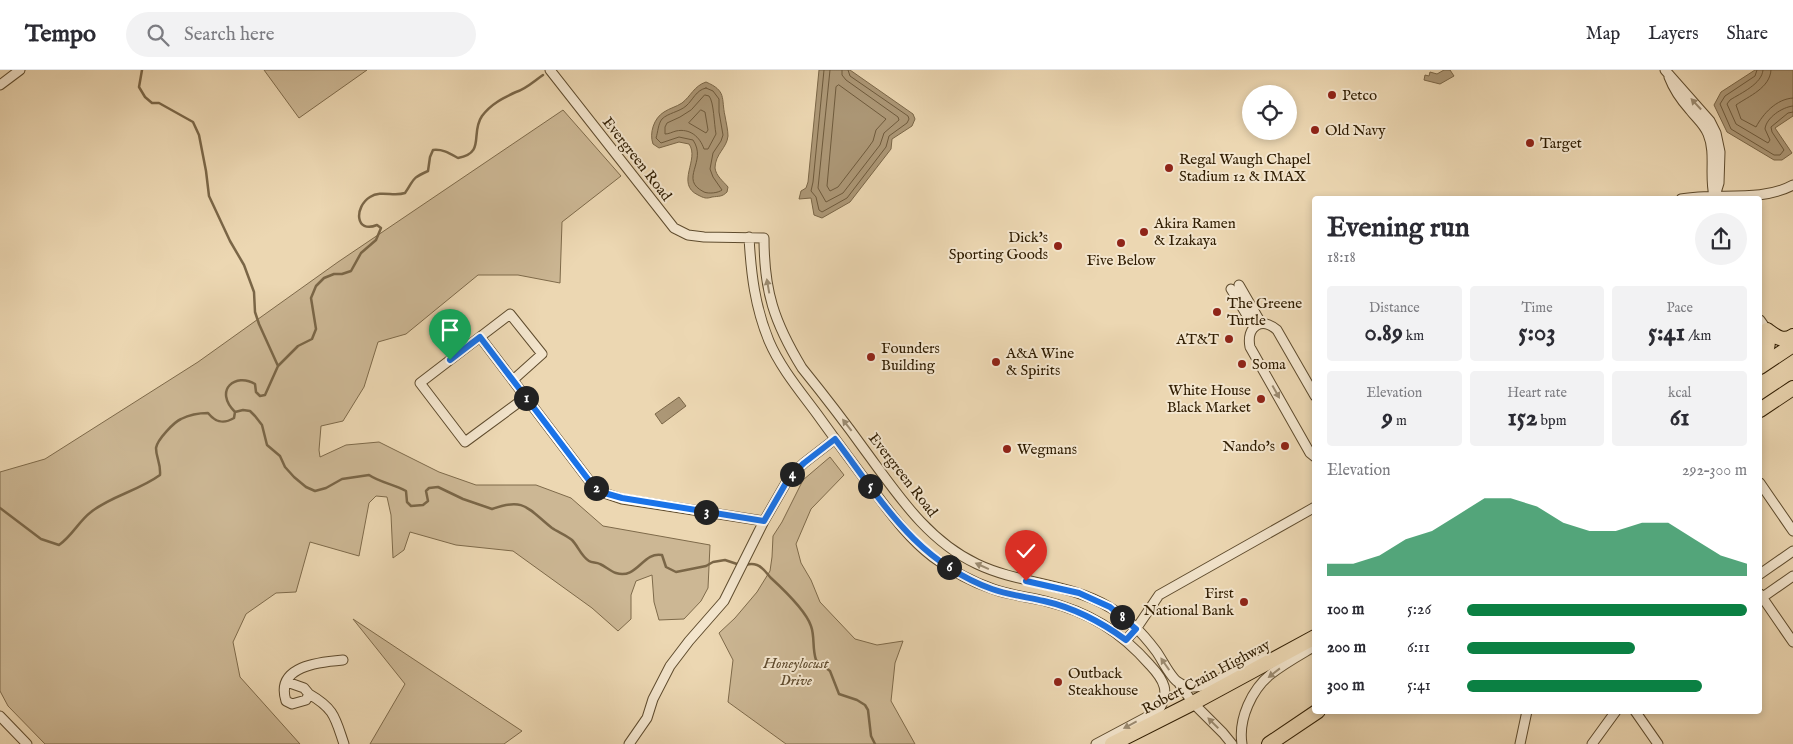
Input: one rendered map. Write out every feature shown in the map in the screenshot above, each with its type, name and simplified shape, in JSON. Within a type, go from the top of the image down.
[{"type":"highway","points":[[1763,325],[1776,337],[1789,339],[1793,336]]},
{"type":"highway","points":[[1762,356],[1768,347],[1763,325]]},
{"type":"highway","points":[[1762,366],[1793,345]]},
{"type":"highway","points":[[1762,409],[1793,388]]},
{"type":"highway","name":"Robert Crain Highway","points":[[1112,744],[1312,639]]},
{"type":"highway","points":[[1274,742],[1312,705]]},
{"type":"highway","points":[[1274,742],[1314,714]]},
{"type":"street","points":[[0,85],[20,70]]},
{"type":"street","name":"Evergreen Road","points":[[550,70],[674,228],[688,235],[704,237],[764,238],[764,265],[769,296],[777,322],[792,351],[802,368],[909,509],[932,533],[953,550],[975,563],[999,573],[1079,593],[1110,607],[1136,629],[1154,649],[1193,703],[1232,744]]},
{"type":"street","points":[[1667,72],[1710,120],[1716,133],[1720,152],[1719,183],[1715,196]]},
{"type":"street","points":[[1737,196],[1783,190],[1793,185]]},
{"type":"street","points":[[750,237],[751,275],[758,310],[770,342],[784,369],[903,530],[932,556],[953,570],[992,589],[1014,596],[1065,606],[1105,624],[1141,654],[1164,682],[1164,702],[1158,711],[1096,744]]},
{"type":"street","points":[[1235,287],[1257,325]]},
{"type":"street","points":[[513,380],[542,354],[510,314],[420,383],[466,442],[526,397]]},
{"type":"street","points":[[1257,325],[1272,325],[1277,330],[1312,391]]},
{"type":"street","points":[[1257,325],[1249,338],[1250,347],[1312,455]]},
{"type":"street","points":[[480,337],[591,483],[601,492],[632,500],[764,521]]},
{"type":"street","points":[[629,744],[647,718],[653,699],[670,666],[724,601],[764,521],[790,476],[835,439]]},
{"type":"street","points":[[1762,486],[1793,531]]},
{"type":"street","points":[[1126,640],[1136,629],[1159,595],[1312,509]]},
{"type":"street","points":[[1762,573],[1793,552]]},
{"type":"street","points":[[1762,595],[1793,576]]},
{"type":"street","points":[[1762,597],[1793,642]]},
{"type":"street","points":[[1177,682],[1194,688],[1203,686],[1312,638]]},
{"type":"street","points":[[1242,744],[1244,715],[1252,696],[1270,675],[1312,648]]},
{"type":"street","points":[[309,694],[306,700],[292,704],[286,701],[284,688],[293,673],[305,666],[343,660]]},
{"type":"street","points":[[287,682],[304,688],[309,694],[324,704],[334,715],[344,744]]},
{"type":"street","points":[[1520,744],[1526,714]]},
{"type":"street","points":[[1592,744],[1614,714]]},
{"type":"street","points":[[1637,714],[1658,744]]},
{"type":"street","points":[[0,716],[27,744]]},
{"type":"green space","points":[[264,70],[367,70],[299,118]]},
{"type":"green space","points":[[563,110],[621,176],[562,222],[560,283],[518,275],[478,275],[406,334],[378,342],[364,387],[343,421],[321,426],[320,457],[346,445],[379,442],[439,472],[476,485],[536,485],[571,498],[603,526],[710,545],[708,588],[701,601],[684,619],[659,620],[654,602],[652,575],[636,581],[631,595],[631,619],[618,631],[592,608],[513,551],[456,545],[410,532],[404,550],[393,558],[391,515],[387,497],[376,496],[369,503],[359,556],[310,542],[296,592],[276,593],[246,614],[233,642],[240,677],[300,744],[45,744],[8,706],[0,691],[0,472],[45,459],[198,362],[338,262]]},
{"type":"green space","name":"Honeylocust Drive","points":[[830,457],[844,475],[811,509],[796,544],[801,563],[811,580],[820,602],[855,639],[877,645],[903,641],[895,663],[891,701],[915,744],[786,744],[728,702],[733,660],[719,633],[735,618],[757,592],[770,571],[773,536],[803,480]]},
{"type":"green space","points":[[353,619],[522,731],[504,744],[370,744],[405,684]]},
{"type":"water","points":[[819,70],[850,70],[913,114],[915,119],[912,126],[892,139],[891,149],[850,202],[822,218],[814,215],[811,198],[799,199],[801,191],[806,188],[808,182]]},
{"type":"water","points":[[1444,70],[1450,70],[1454,76],[1440,84],[1424,80],[1425,75],[1429,76],[1430,72],[1437,74]]},
{"type":"water","points":[[1755,70],[1793,70],[1793,116],[1775,128],[1792,153],[1782,160],[1774,160],[1727,132],[1714,105],[1721,92]]},
{"type":"water","points":[[706,82],[713,85],[722,96],[728,136],[726,144],[717,159],[715,168],[718,176],[728,187],[727,192],[722,196],[707,198],[691,190],[688,184],[692,157],[692,150],[689,144],[679,142],[659,148],[653,144],[652,140],[652,131],[660,115],[682,103]]},
{"type":"water","points":[[679,397],[686,406],[662,424],[655,414]]},
{"type":"waterway","points":[[142,70],[139,87],[145,97],[152,103],[159,103],[193,122],[199,135],[209,196],[230,241],[244,265],[254,292],[255,312],[259,324],[278,366]]},
{"type":"waterway","points":[[0,508],[41,539],[59,545],[99,506],[152,481],[160,475],[156,448],[166,432],[178,421],[191,415],[205,413],[208,413],[220,422],[234,418],[235,412],[226,397],[227,390],[230,385],[241,380],[255,384],[256,392],[260,396],[265,395],[278,366],[298,346],[312,339],[316,329],[311,298],[316,286],[324,278],[351,271],[361,253],[376,240],[381,228],[377,225],[364,226],[359,218],[361,207],[365,201],[374,195],[405,193],[415,178],[428,171],[433,150],[443,151],[458,158],[472,152],[475,147],[479,122],[489,108],[523,89],[543,75]]},
{"type":"waterway","points":[[235,412],[250,411],[262,425],[267,445],[280,456],[285,467],[294,477],[306,487],[315,491],[326,488],[342,479],[369,475],[406,491],[407,502],[411,506],[423,505],[428,501],[426,491],[429,488],[438,487],[463,499],[492,509],[512,504],[519,505],[531,510],[552,528],[572,540],[589,561],[600,564],[616,573],[629,573],[655,555],[662,555],[666,567],[676,572],[725,560],[740,565]]},
{"type":"waterway","points":[[746,565],[754,564],[761,567],[794,600],[808,620],[812,630],[816,660],[830,671],[839,694],[857,700],[865,705],[868,710],[871,736],[875,744]]},
{"type":"place","name":"Petco","points":[[1332,95]]},
{"type":"place","name":"Old Navy","points":[[1315,130]]},
{"type":"place","name":"Target","points":[[1530,143]]},
{"type":"place","name":"Regal Waugh Chapel Stadium 12 & IMAX","points":[[1169,168]]},
{"type":"place","name":"Akira Ramen & Izakaya","points":[[1144,232]]},
{"type":"place","name":"Five Below","points":[[1121,243]]},
{"type":"place","name":"Dick's Sporting Goods","points":[[1058,246]]},
{"type":"place","name":"The Greene Turtle","points":[[1217,312]]},
{"type":"place","name":"AT&T","points":[[1229,339]]},
{"type":"place","name":"Founders Building","points":[[871,357]]},
{"type":"place","name":"A&A Wine & Spirits","points":[[996,362]]},
{"type":"place","name":"Soma","points":[[1242,364]]},
{"type":"place","name":"White House Black Market","points":[[1261,399]]},
{"type":"place","name":"Nando's","points":[[1285,446]]},
{"type":"place","name":"Wegmans","points":[[1007,449]]},
{"type":"place","name":"First National Bank","points":[[1244,602]]},
{"type":"place","name":"Outback Steakhouse","points":[[1058,682]]},
{"type":"route","points":[[450,360],[480,337],[591,483],[601,492],[622,498],[764,521],[790,476],[835,439],[903,530],[917,544],[953,570],[968,579],[992,589],[1014,596],[1065,606],[1105,624],[1126,640],[1136,629],[1110,607],[1079,593],[1026,581]]}]
